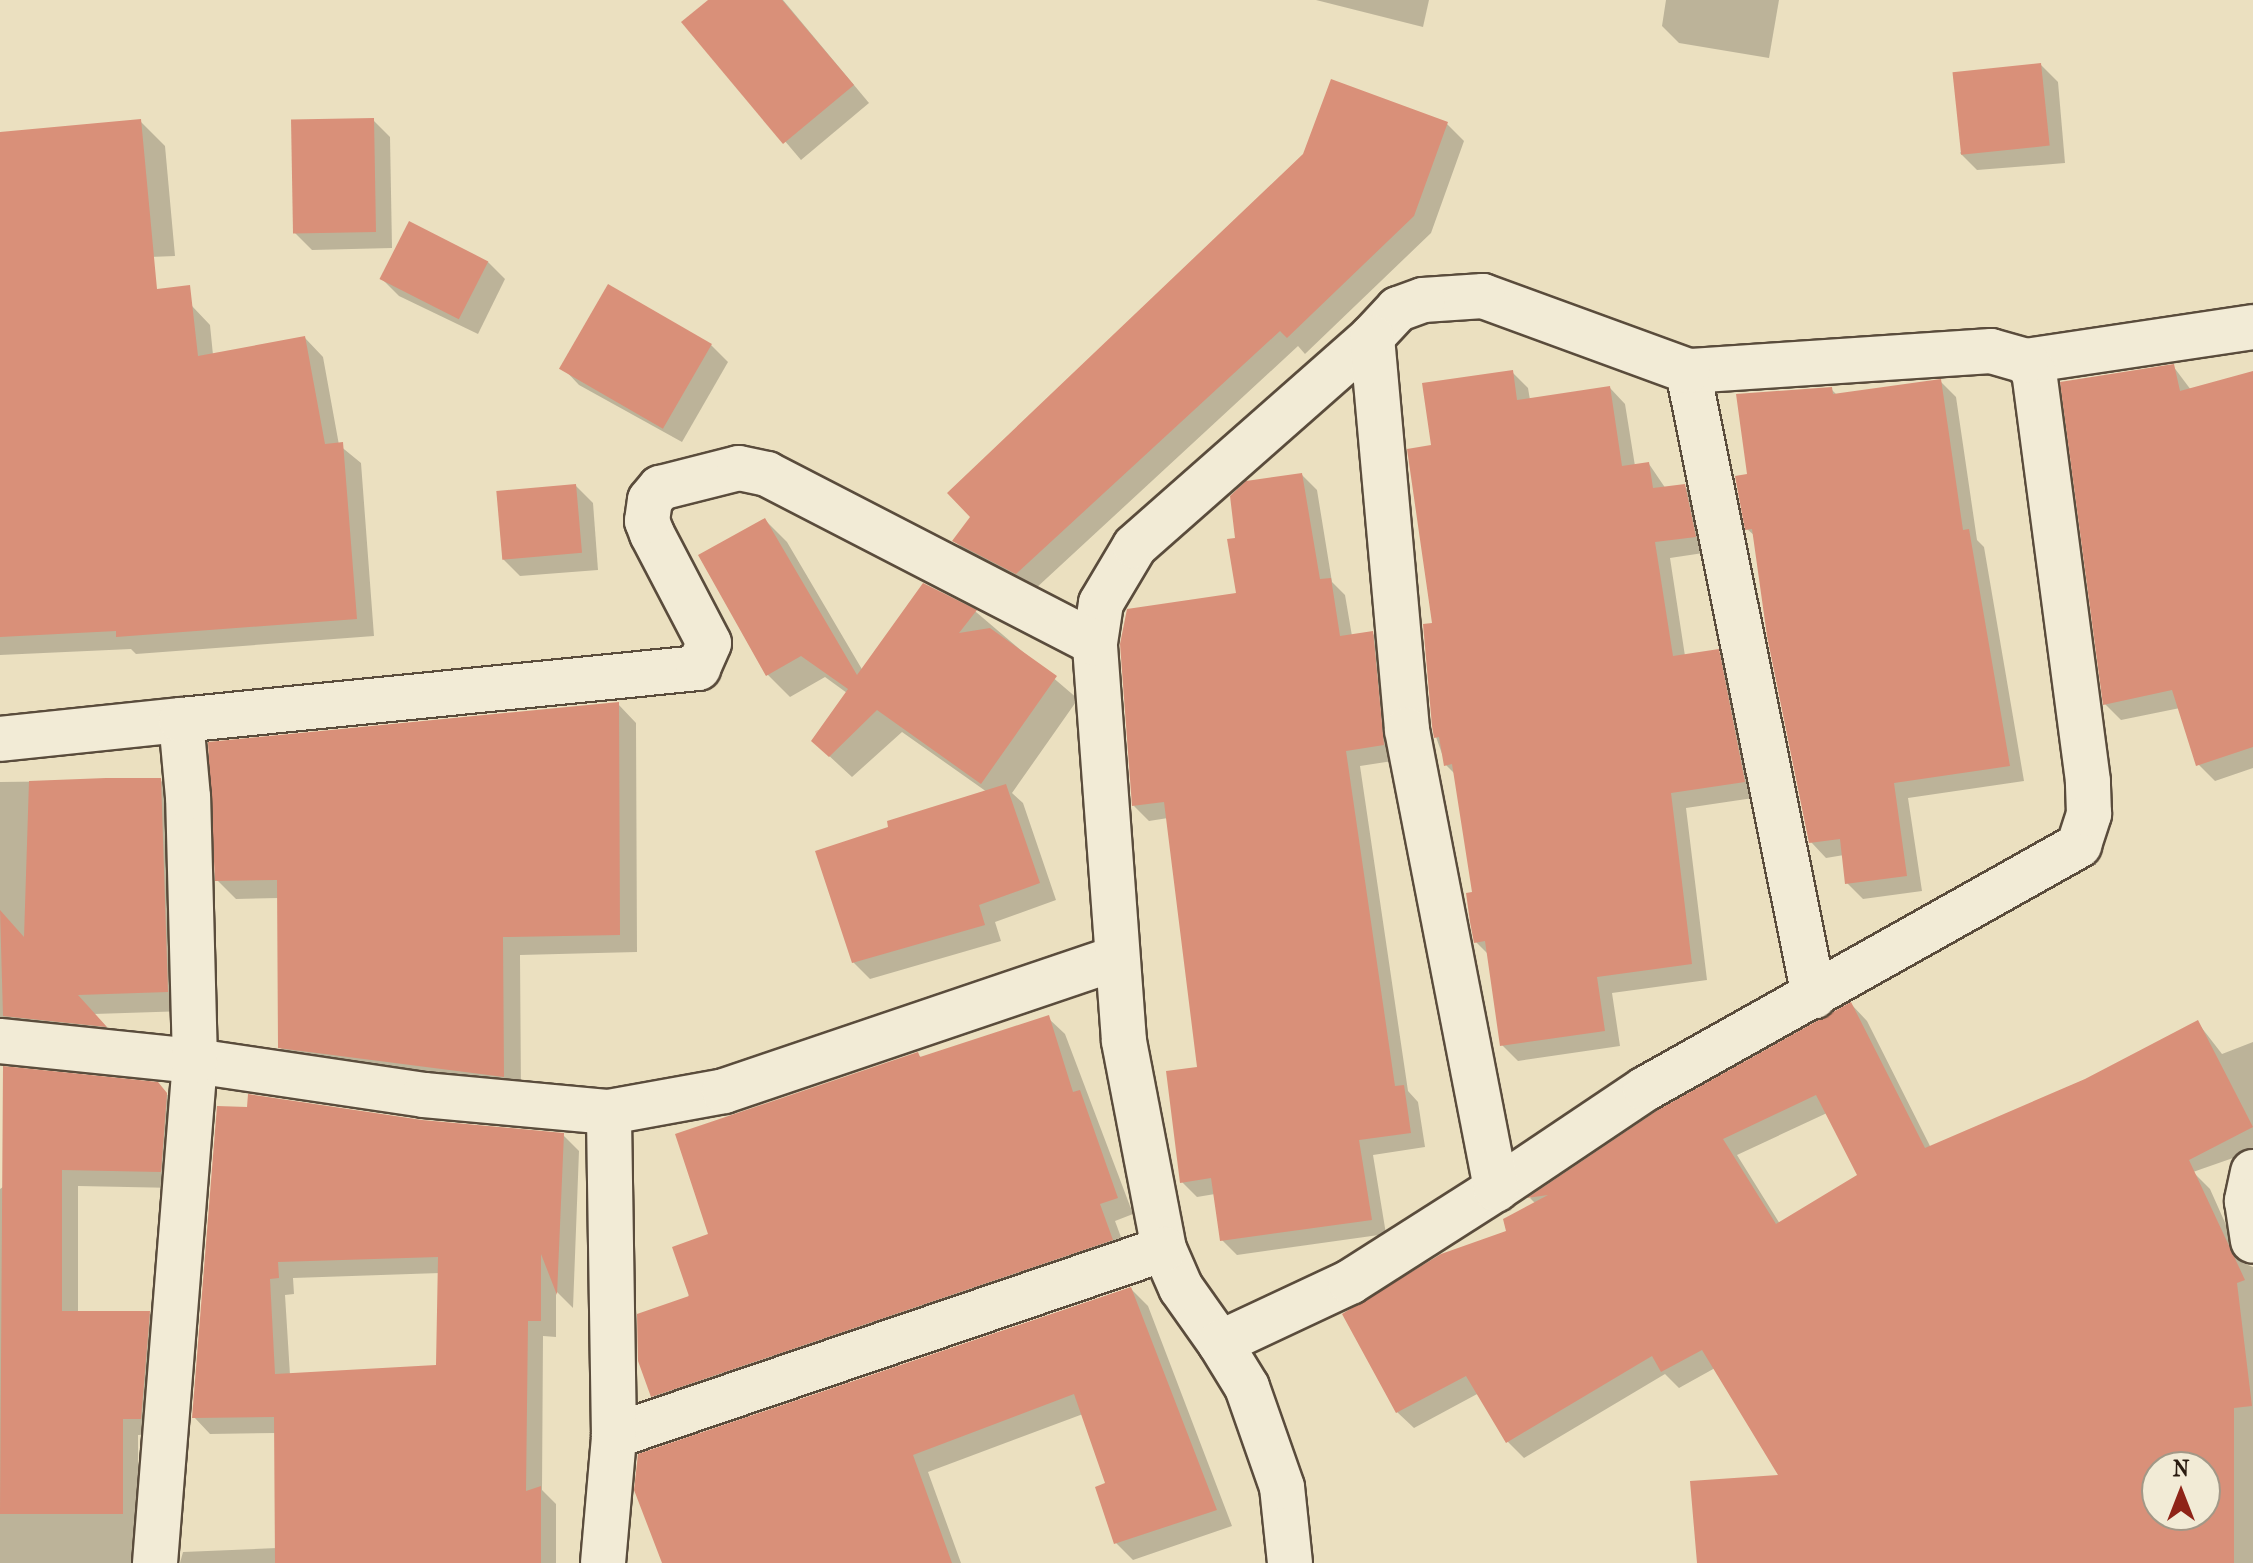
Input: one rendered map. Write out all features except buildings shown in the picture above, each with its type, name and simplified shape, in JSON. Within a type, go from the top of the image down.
[{"type":"street","points":[[1290,1563],[1282,1487],[1247,1387],[1181,1288],[1164,1249],[1124,1041],[1095,643],[1101,603],[1135,546],[1372,337],[1398,309],[1423,300],[1483,296],[1688,371],[1991,351],[2026,361],[2253,327]]},
{"type":"street","points":[[1372,337],[1407,730],[1496,1189]]},
{"type":"street","points":[[1220,1343],[1350,1282],[1645,1089],[2079,845],[2089,814],[2088,781],[2034,373],[2026,361]]},
{"type":"street","points":[[1688,371],[1814,996]]},
{"type":"street","points":[[0,739],[698,668],[709,643],[652,534],[647,521],[650,500],[660,488],[739,468],[767,474],[1095,643]]},
{"type":"street","points":[[155,1563],[195,1061],[188,797],[181,720]]},
{"type":"street","points":[[0,1041],[195,1061],[424,1095],[609,1112],[724,1091],[1116,958]]},
{"type":"street","points":[[603,1563],[614,1436],[609,1112]]},
{"type":"street","points":[[2253,1172],[2247,1201],[2253,1241]]},
{"type":"street","points":[[614,1436],[1164,1249]]}]
